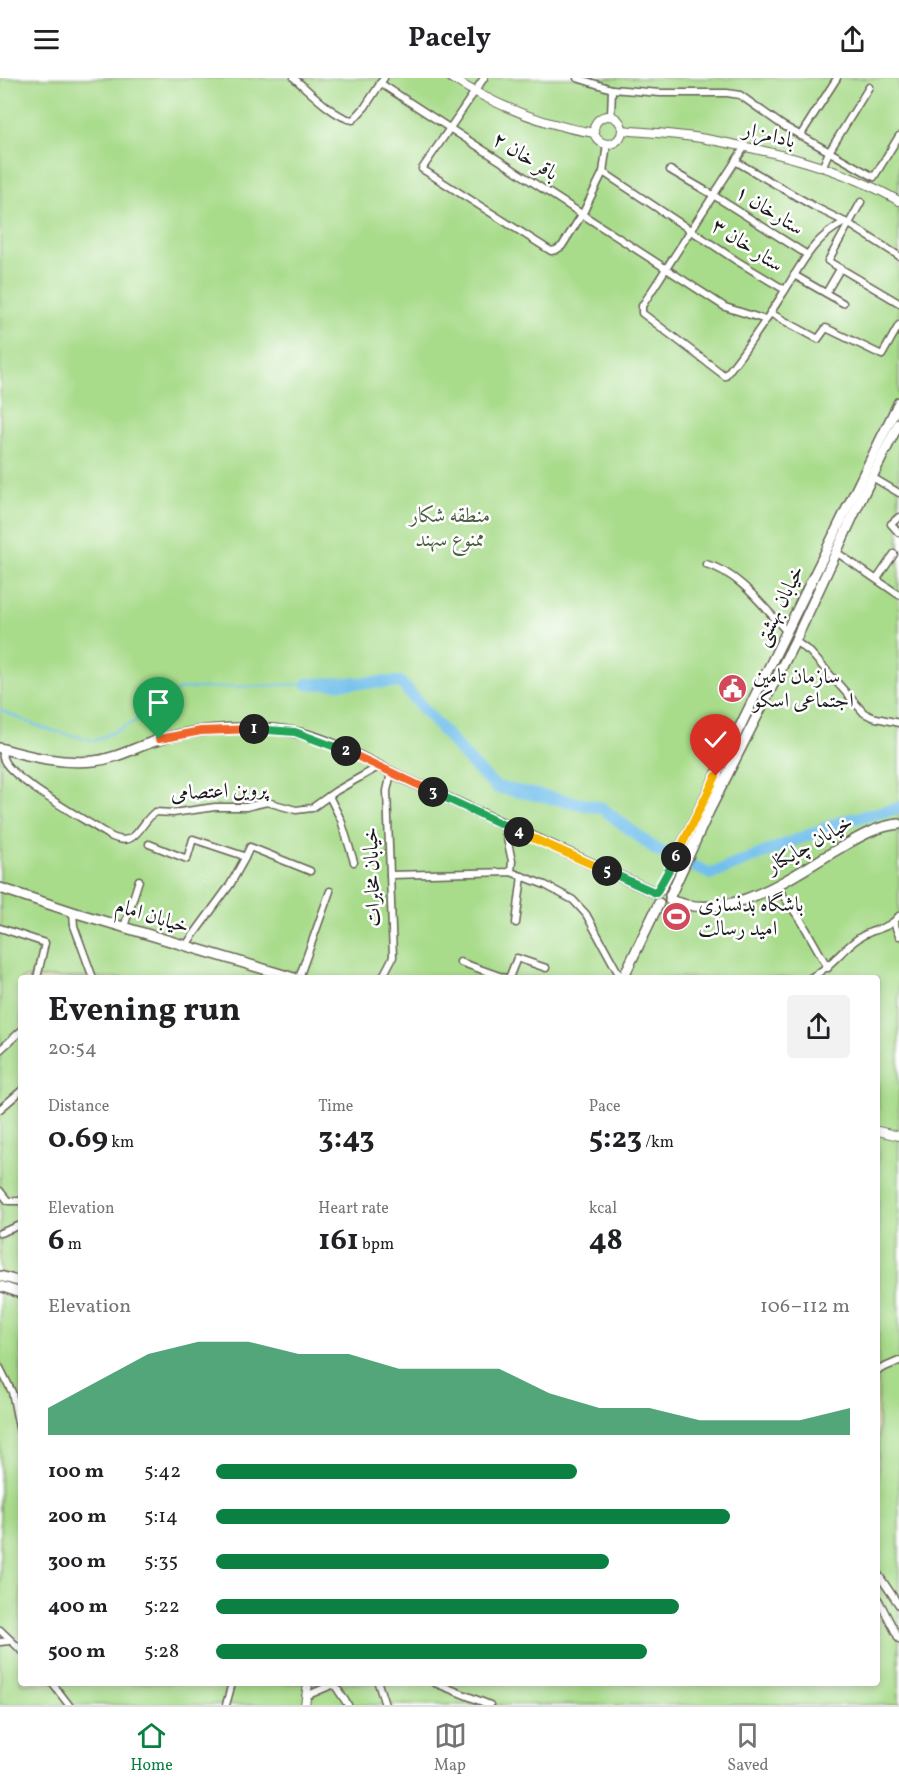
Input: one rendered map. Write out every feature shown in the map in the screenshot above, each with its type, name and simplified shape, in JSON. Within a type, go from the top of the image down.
[{"type":"main road","name":"خیابان بهشتی","points":[[658,891],[788,632],[899,402]]},
{"type":"main road","name":"خیابان بهشتی","points":[[670,898],[709,811],[795,641],[899,423]]},
{"type":"main road","points":[[2,748],[66,762],[96,761],[115,757],[159,739],[201,731],[251,729],[295,732],[333,745],[504,825],[658,891],[666,890],[670,898],[666,903],[659,903]]},
{"type":"main road","name":"خیابان چایکنار","points":[[670,898],[700,907],[734,904],[776,886],[874,829],[899,824]]},
{"type":"main road","name":"خیابان امام","points":[[0,888],[186,945],[274,975]]},
{"type":"main road","points":[[658,891],[655,898],[659,903]]},
{"type":"main road","points":[[623,975],[659,903]]},
{"type":"main road","points":[[0,1276],[18,1281]]},
{"type":"main road","points":[[3,1289],[18,1292]]},
{"type":"street","points":[[294,78],[333,111],[346,119],[353,120],[365,107],[382,81]]},
{"type":"street","points":[[451,78],[475,93],[533,118],[594,133],[599,141],[607,144],[616,142],[622,130],[619,121],[607,116],[598,120],[594,133]]},
{"type":"street","points":[[484,78],[422,169],[551,251],[562,246],[583,213],[603,172],[607,144]]},
{"type":"street","points":[[577,78],[612,89],[740,95],[782,125],[874,177],[899,136]]},
{"type":"street","points":[[800,136],[837,78]]},
{"type":"street","name":"باقر خان ۲","points":[[382,81],[449,129],[583,213],[725,307],[766,320]]},
{"type":"street","points":[[822,168],[829,152],[869,87]]},
{"type":"street","points":[[611,116],[612,89]]},
{"type":"street","name":"بادامزار","points":[[622,130],[704,138],[744,148],[844,174],[899,201]]},
{"type":"street","points":[[744,148],[642,306],[642,313],[725,376],[766,320],[806,254],[838,225],[847,223]]},
{"type":"street","points":[[735,161],[847,223],[899,256]]},
{"type":"street","name":"ستارخان ۱","points":[[670,170],[806,254]]},
{"type":"street","name":"ستار خان ۳","points":[[603,172],[785,290]]},
{"type":"street","points":[[861,202],[847,223],[828,261],[899,303]]},
{"type":"street","points":[[826,293],[840,269]]},
{"type":"street","points":[[794,275],[843,303]]},
{"type":"street","points":[[770,313],[818,339],[826,328],[882,355],[899,325]]},
{"type":"street","points":[[872,477],[899,493]]},
{"type":"street","points":[[899,517],[891,524],[899,533]]},
{"type":"street","points":[[836,552],[899,595]]},
{"type":"street","points":[[876,579],[894,554]]},
{"type":"street","points":[[706,564],[748,589],[788,632]]},
{"type":"street","points":[[795,641],[810,652],[864,713],[899,723]]},
{"type":"street","name":"پروین اعتصامی","points":[[2,748],[5,762],[23,781],[117,839],[125,841],[132,838],[149,816],[155,812],[173,813],[215,807],[246,807],[267,802],[296,810],[312,808],[378,766]]},
{"type":"street","name":"خیابان مخابرات","points":[[384,975],[393,957],[387,791],[392,773]]},
{"type":"street","points":[[329,796],[341,820],[354,862]]},
{"type":"street","points":[[504,825],[512,861],[511,872]]},
{"type":"street","points":[[149,844],[187,859],[193,839],[245,858]]},
{"type":"street","points":[[186,945],[230,885],[250,848],[310,871]]},
{"type":"street","points":[[390,875],[511,872],[545,885],[573,900],[586,914],[620,975]]},
{"type":"street","points":[[516,923],[522,876]]},
{"type":"street","points":[[124,927],[138,880]]},
{"type":"street","points":[[776,886],[802,922],[828,968]]},
{"type":"street","points":[[300,975],[330,891]]},
{"type":"street","points":[[73,912],[76,932],[92,975]]},
{"type":"street","points":[[815,975],[828,968],[863,936],[887,927],[899,916]]},
{"type":"street","points":[[894,923],[899,936]]},
{"type":"street","points":[[0,928],[45,943],[38,975]]},
{"type":"street","points":[[508,975],[517,958],[546,968]]},
{"type":"street","points":[[460,962],[482,975]]},
{"type":"street","points":[[0,1050],[18,1034]]},
{"type":"street","points":[[0,1109],[18,1094]]},
{"type":"street","points":[[880,1131],[899,1136]]},
{"type":"street","points":[[0,1191],[8,1201],[18,1201]]},
{"type":"street","points":[[0,1233],[18,1226]]},
{"type":"street","points":[[880,1369],[897,1363]]},
{"type":"street","points":[[0,1368],[12,1392],[18,1423]]},
{"type":"street","points":[[880,1577],[899,1605]]},
{"type":"street","points":[[880,1603],[899,1639]]},
{"type":"street","points":[[893,1626],[899,1634]]},
{"type":"street","points":[[0,1630],[15,1642]]},
{"type":"street","points":[[0,1642],[15,1642]]},
{"type":"street","points":[[54,1686],[69,1705]]},
{"type":"street","points":[[226,1705],[231,1686]]},
{"type":"street","points":[[305,1705],[308,1686]]},
{"type":"street","points":[[306,1696],[329,1686]]},
{"type":"street","points":[[335,1686],[348,1705]]},
{"type":"street","points":[[379,1686],[385,1705]]},
{"type":"street","points":[[442,1686],[490,1705]]},
{"type":"green space","name":"منطقه شکار ممنوع سهند","points":[[0,78],[899,78],[899,1705],[0,1705]]},
{"type":"waterway","points":[[307,684],[400,682],[473,765],[496,787],[602,808],[655,849],[711,874],[843,821],[899,808]]},
{"type":"waterway","points":[[0,710],[42,728],[95,741],[132,723],[180,689],[307,684]]},
{"type":"place","name":"سازمان تامین اجتماعی اسکو","points":[[732,689]]},
{"type":"place","name":"باشگاه بدنسازی امید رسالت","points":[[677,917]]},
{"type":"route","points":[[159,739],[201,731],[251,729],[295,732],[333,745],[656,893],[660,890],[716,776]]}]
